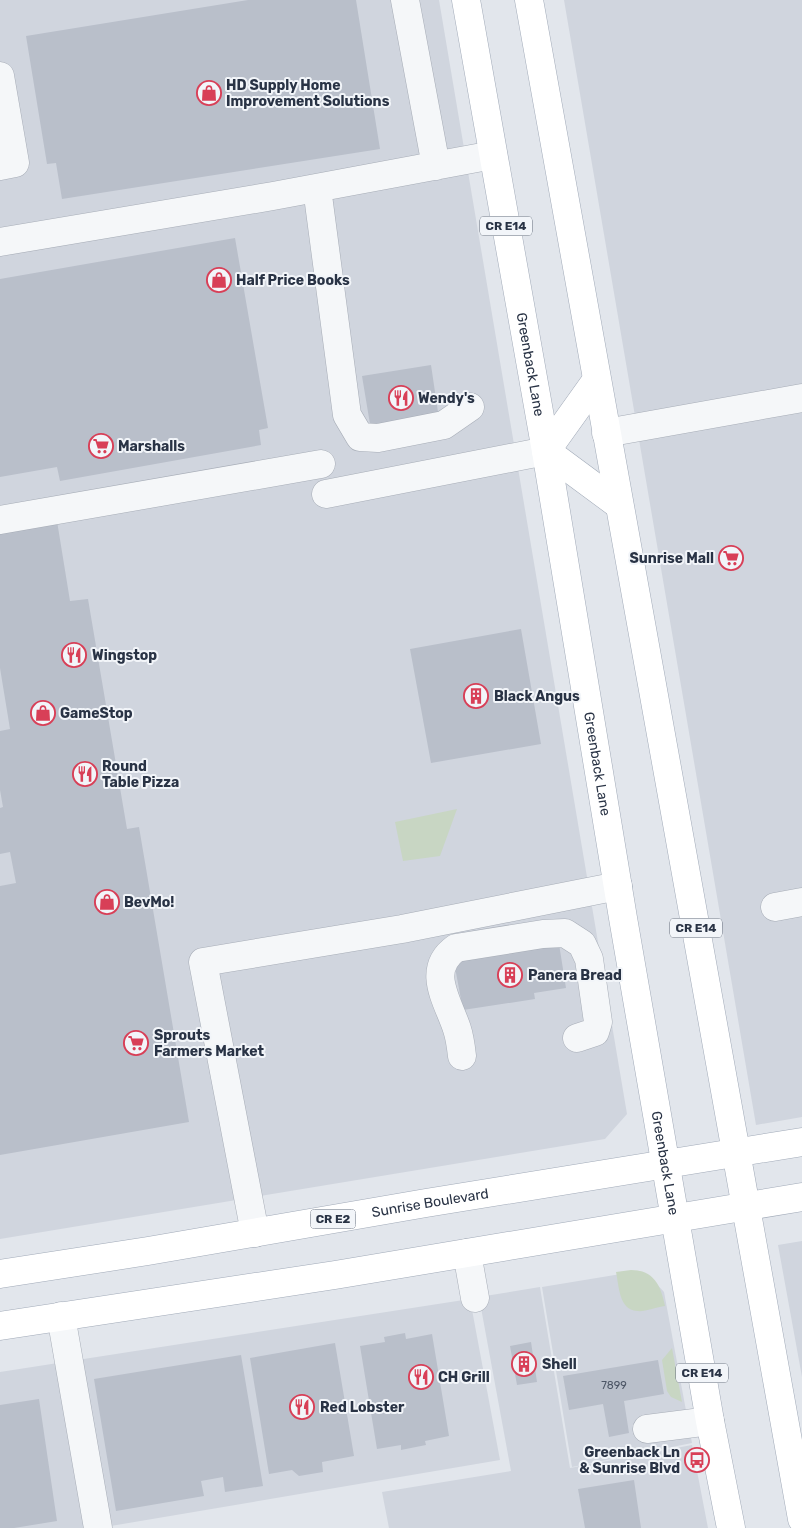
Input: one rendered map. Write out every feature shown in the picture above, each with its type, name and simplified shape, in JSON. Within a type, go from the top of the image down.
[{"type":"main road","name":"Greenback Lane","points":[[466,0],[546,451],[618,886],[710,1421],[731,1528]]},
{"type":"main road","name":"CR E14","points":[[529,0],[802,1519]]},
{"type":"main road","points":[[596,381],[546,451],[619,505]]},
{"type":"main road","name":"Sunrise Boulevard","points":[[0,1274],[255,1233],[463,1196],[802,1142]]},
{"type":"main road","points":[[0,1326],[467,1253],[802,1198]]},
{"type":"lane","points":[[405,0],[436,166]]},
{"type":"lane","points":[[0,76],[15,163],[0,166]]},
{"type":"lane","points":[[0,242],[317,188],[493,155]]},
{"type":"lane","points":[[317,188],[347,416],[360,437],[378,438],[444,425],[470,407]]},
{"type":"lane","points":[[606,433],[802,398]]},
{"type":"lane","points":[[326,494],[546,451]]},
{"type":"lane","points":[[0,520],[321,464]]},
{"type":"lane","points":[[255,1233],[203,962],[402,929],[618,886]]},
{"type":"lane","points":[[775,907],[802,902]]},
{"type":"lane","points":[[462,1056],[458,1032],[439,980],[441,965],[447,954],[456,948],[543,934],[565,933],[582,944],[589,959],[598,1022],[595,1032],[577,1038]]},
{"type":"lane","points":[[467,1253],[475,1298]]},
{"type":"lane","points":[[61,1316],[98,1528]]},
{"type":"lane","points":[[647,1429],[710,1421]]},
{"type":"shaded area","points":[[0,0],[439,0],[627,1114],[605,1139],[0,1239]]},
{"type":"shaded area","name":"Sunrise Mall","points":[[564,0],[802,0],[802,1117],[756,1125]]},
{"type":"shaded area","points":[[802,1241],[802,1377],[778,1245]]},
{"type":"shaded area","points":[[639,1271],[653,1280],[664,1292],[692,1443],[572,1467],[542,1287]]},
{"type":"shaded area","points":[[540,1287],[570,1468],[692,1445],[708,1528],[389,1528],[382,1492],[511,1471],[479,1297]]},
{"type":"shaded area","points":[[470,1299],[500,1460],[99,1528],[0,1528],[0,1372]]},
{"type":"green space","points":[[457,809],[440,856],[403,861],[395,822]]},
{"type":"green space","points":[[631,1270],[645,1273],[655,1280],[659,1286],[665,1306],[637,1311],[631,1310],[623,1302],[616,1272]]},
{"type":"green space","points":[[672,1348],[682,1402],[671,1397],[667,1391],[662,1360]]},
{"type":"building","points":[[248,0],[356,0],[380,149],[62,199],[56,163],[47,164],[26,36]]},
{"type":"building","points":[[235,238],[268,428],[259,430],[261,445],[60,481],[57,467],[0,477],[0,279]]},
{"type":"building","name":"Wendy's","points":[[431,365],[439,419],[371,430],[362,376]]},
{"type":"building","points":[[57,521],[70,601],[88,599],[127,829],[139,827],[189,1122],[0,1155],[0,886],[16,883],[10,852],[0,854],[0,808],[3,807],[0,790],[0,731],[10,729],[0,668],[0,532]]},
{"type":"building","name":"Black Angus","points":[[521,629],[541,744],[431,763],[410,649]]},
{"type":"building","name":"Panera Bread","points":[[559,944],[566,988],[534,993],[535,999],[463,1010],[454,962]]},
{"type":"building","points":[[405,1333],[406,1339],[432,1334],[449,1436],[425,1441],[426,1445],[401,1450],[401,1445],[377,1449],[360,1346],[385,1342],[384,1337]]},
{"type":"building","name":"Shell","points":[[531,1342],[537,1382],[517,1385],[510,1346]]},
{"type":"building","name":"Red Lobster","points":[[335,1343],[354,1456],[322,1462],[323,1472],[299,1476],[292,1470],[269,1474],[250,1358]]},
{"type":"building","points":[[241,1355],[263,1486],[225,1492],[223,1477],[201,1481],[204,1496],[116,1511],[94,1379]]},
{"type":"building","name":"Shell","points":[[658,1360],[664,1394],[624,1401],[629,1433],[609,1437],[603,1404],[569,1410],[563,1376]]},
{"type":"building","points":[[39,1399],[57,1521],[14,1528],[0,1528],[0,1405]]},
{"type":"building","points":[[634,1480],[641,1528],[585,1528],[578,1489]]},
{"type":"place","name":"HD Supply Home Improvement Solutions","points":[[209,93]]},
{"type":"place","name":"Half Price Books","points":[[219,280]]},
{"type":"place","name":"Wendy's","points":[[401,398]]},
{"type":"place","name":"Marshalls","points":[[101,446]]},
{"type":"place","name":"Sunrise Mall","points":[[731,558]]},
{"type":"place","name":"Wingstop","points":[[74,655]]},
{"type":"place","name":"Black Angus","points":[[476,696]]},
{"type":"place","name":"GameStop","points":[[43,713]]},
{"type":"place","name":"Round Table Pizza","points":[[85,774]]},
{"type":"place","name":"BevMo!","points":[[107,902]]},
{"type":"place","name":"Panera Bread","points":[[510,975]]},
{"type":"place","name":"Sprouts Farmers Market","points":[[136,1043]]},
{"type":"place","name":"Shell","points":[[524,1364]]},
{"type":"place","name":"CH Grill","points":[[421,1377]]},
{"type":"place","name":"Red Lobster","points":[[302,1407]]},
{"type":"place","name":"Greenback Ln & Sunrise Blvd","points":[[697,1460]]}]
